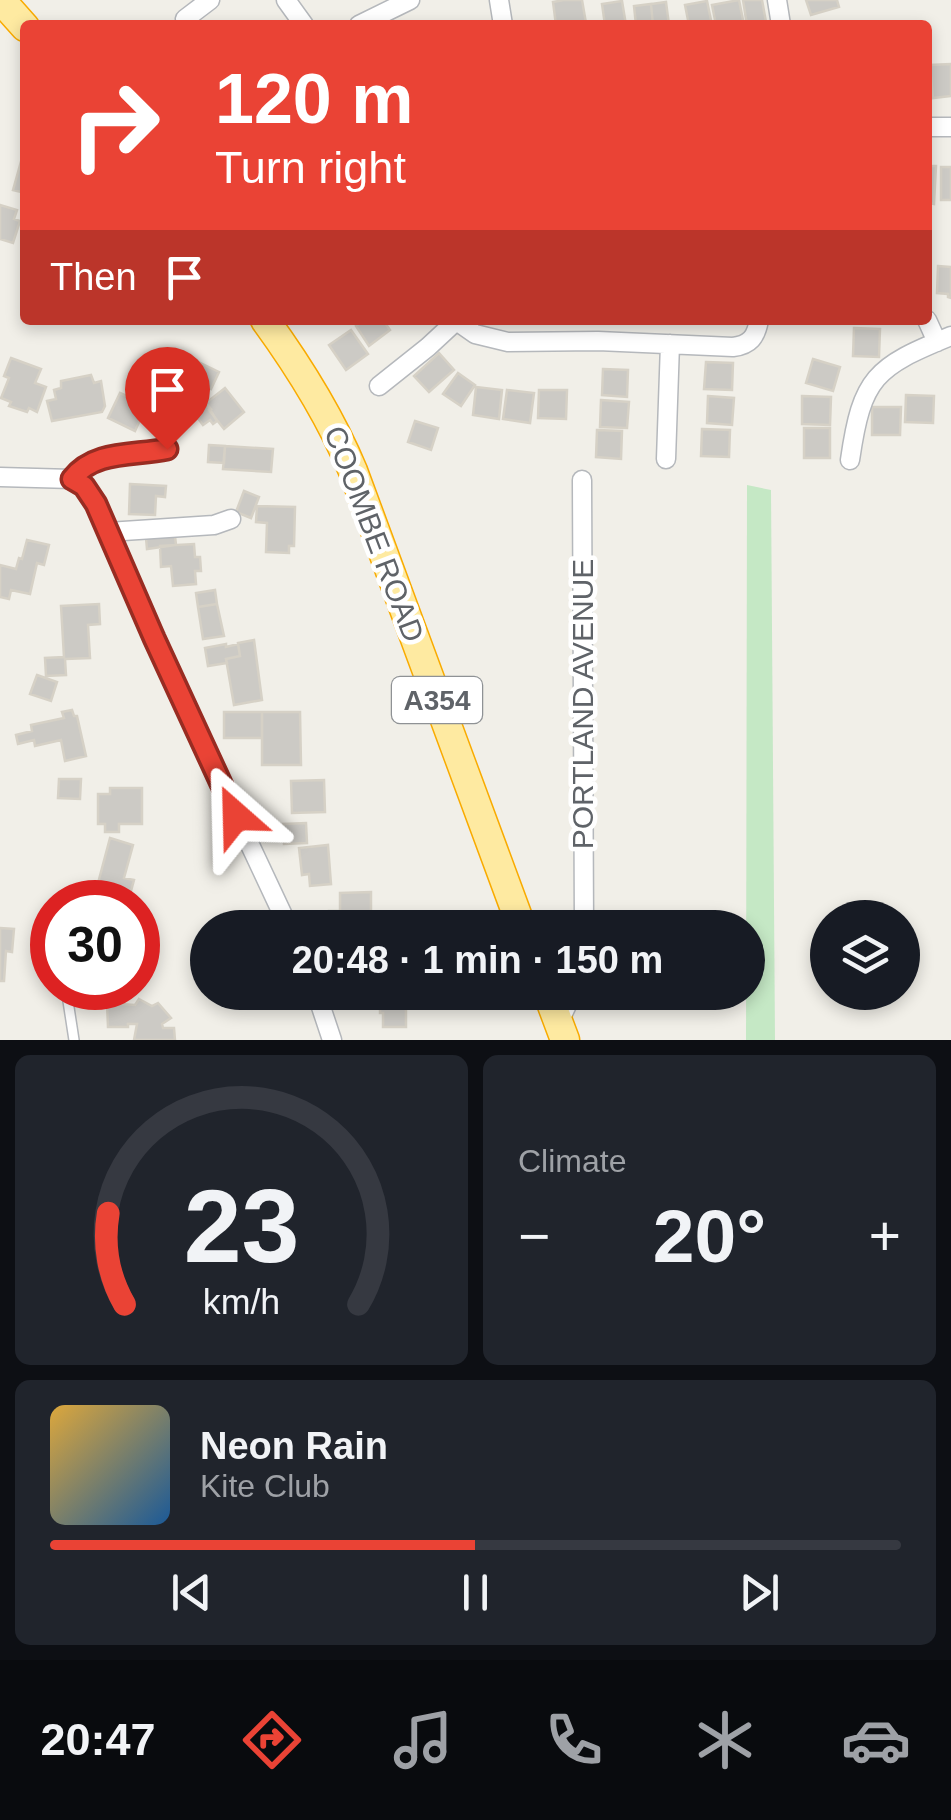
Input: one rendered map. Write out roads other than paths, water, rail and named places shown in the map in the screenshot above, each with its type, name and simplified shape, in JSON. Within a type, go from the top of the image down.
[{"type":"highway","points":[[1,0],[20,21]]},
{"type":"highway","name":"COOMBE ROAD","points":[[268,325],[316,394],[354,471],[515,910]]},
{"type":"street","points":[[186,19],[210,0]]},
{"type":"street","points":[[369,20],[410,0]]},
{"type":"street","points":[[379,386],[451,325]]},
{"type":"street","points":[[463,325],[475,334],[508,342],[742,346],[753,339],[758,325]]},
{"type":"street","points":[[850,460],[862,399],[881,372],[944,339]]},
{"type":"street","points":[[666,458],[670,344]]},
{"type":"street","points":[[72,479],[87,464],[99,459],[167,449]]},
{"type":"street","points":[[0,477],[72,479],[90,495],[281,910]]},
{"type":"street","name":"PORTLAND AVENUE","points":[[582,480],[584,910]]},
{"type":"street","points":[[108,532],[214,525],[230,519]]},
{"type":"street","points":[[322,1010],[332,1040]]},
{"type":"lane","points":[[69,1010],[74,1040]]}]
